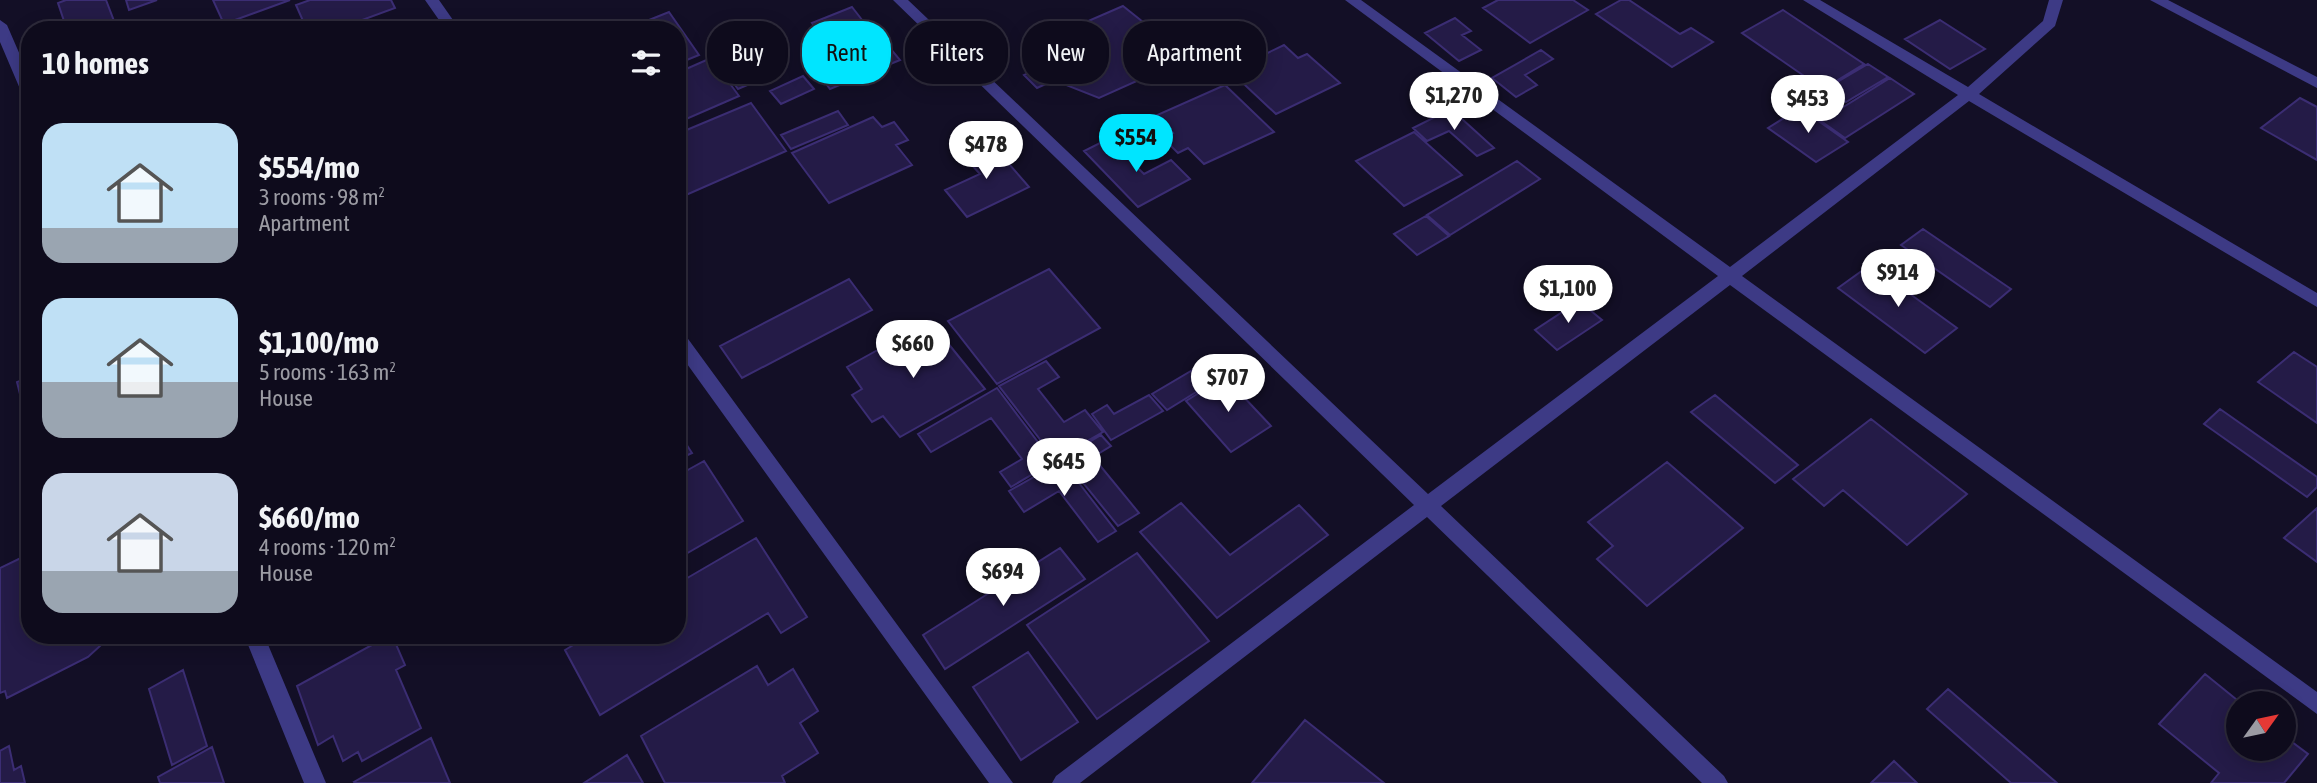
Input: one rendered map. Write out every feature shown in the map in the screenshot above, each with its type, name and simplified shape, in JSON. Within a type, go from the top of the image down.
[{"type":"street","points":[[432,0],[447,21]]},
{"type":"street","points":[[900,0],[1717,783]]},
{"type":"street","points":[[1352,0],[2317,705]]},
{"type":"street","points":[[1810,0],[2317,301]]},
{"type":"street","points":[[1063,783],[1969,94],[2050,23],[2056,0]]},
{"type":"street","points":[[2157,0],[2317,83]]},
{"type":"street","points":[[0,25],[21,75]]},
{"type":"street","points":[[686,349],[1002,783]]},
{"type":"street","points":[[258,644],[316,783]]},
{"type":"building","points":[[66,0],[106,0],[114,21],[64,21],[58,3]]},
{"type":"building","points":[[126,0],[157,0],[129,10]]},
{"type":"building","points":[[213,0],[290,0],[232,21],[223,21]]},
{"type":"building","points":[[310,0],[391,0],[395,8],[360,21],[303,21],[296,5]]},
{"type":"building","points":[[1498,0],[1573,0],[1588,10],[1530,43],[1483,8]]},
{"type":"building","points":[[1621,0],[1629,0],[1680,34],[1691,28],[1713,42],[1672,67],[1596,14]]},
{"type":"building","points":[[1123,6],[1142,21],[1123,21],[1123,84],[1130,84],[1099,98],[1065,84],[1109,84],[1109,21],[1088,21]]},
{"type":"building","points":[[852,7],[863,21],[817,21]]},
{"type":"building","points":[[1783,10],[1864,64],[1823,89],[1742,33]]},
{"type":"building","points":[[669,12],[675,21],[646,21]]},
{"type":"building","points":[[1455,18],[1471,31],[1462,35],[1481,50],[1459,61],[1425,33]]},
{"type":"building","points":[[1940,20],[1985,49],[1950,69],[1905,39]]},
{"type":"building","points":[[686,36],[699,55],[686,60]]},
{"type":"building","points":[[1284,45],[1298,58],[1307,54],[1340,83],[1276,114],[1244,84],[1266,84],[1266,54]]},
{"type":"building","points":[[891,49],[900,60],[891,64]]},
{"type":"building","points":[[1541,50],[1553,59],[1525,75],[1537,85],[1516,97],[1492,78]]},
{"type":"building","points":[[707,60],[707,84],[730,84],[739,96],[686,119],[686,69]]},
{"type":"building","points":[[1868,64],[1888,77],[1846,102],[1827,88]]},
{"type":"building","points":[[802,76],[802,84],[810,84],[814,89],[781,104],[770,91]]},
{"type":"building","points":[[1890,78],[1914,94],[1845,138],[1821,121]]},
{"type":"building","points":[[734,84],[750,84],[738,89]]},
{"type":"building","points":[[826,84],[842,84],[830,89]]},
{"type":"building","points":[[1225,85],[1274,132],[1204,164],[1188,148],[1178,153],[1163,138],[1173,133],[1155,116]]},
{"type":"building","points":[[2300,98],[2317,107],[2317,160],[2261,128]]},
{"type":"building","points":[[751,103],[786,151],[686,195],[686,130]]},
{"type":"building","points":[[1800,108],[1848,142],[1816,162],[1768,128]]},
{"type":"building","points":[[1451,109],[1494,148],[1477,156],[1449,131],[1427,141],[1413,128]]},
{"type":"building","points":[[838,111],[848,125],[791,149],[781,135]]},
{"type":"building","points":[[873,117],[882,127],[894,122],[908,140],[896,145],[912,165],[829,203],[792,153]]},
{"type":"building","points":[[1414,132],[1462,175],[1404,206],[1356,161]]},
{"type":"building","points":[[1108,139],[1144,174],[1171,160],[1190,179],[1138,207],[1084,151]]},
{"type":"building","points":[[989,141],[1029,187],[967,217],[945,190],[980,174],[962,154]]},
{"type":"building","points":[[1517,161],[1540,179],[1450,235],[1427,215]]},
{"type":"building","points":[[1426,216],[1449,236],[1417,255],[1394,234]]},
{"type":"building","points":[[1923,229],[2011,289],[1990,307],[1901,245]]},
{"type":"building","points":[[1870,265],[1957,328],[1925,353],[1838,288]]},
{"type":"building","points":[[1049,269],[1100,328],[997,384],[948,321]]},
{"type":"building","points":[[849,279],[872,310],[742,378],[720,346]]},
{"type":"building","points":[[1579,301],[1602,320],[1557,350],[1535,330]]},
{"type":"building","points":[[930,321],[985,389],[900,437],[883,416],[872,422],[852,395],[862,389],[847,367]]},
{"type":"building","points":[[2294,352],[2317,367],[2317,423],[2258,382]]},
{"type":"building","points":[[1213,358],[1227,373],[1167,410],[1152,394]]},
{"type":"building","points":[[1046,361],[1059,377],[1038,389],[1064,422],[1085,410],[1103,432],[1055,459],[999,386]]},
{"type":"building","points":[[1225,377],[1271,426],[1231,452],[1186,401]]},
{"type":"building","points":[[21,380],[21,398],[17,382]]},
{"type":"building","points":[[997,388],[1053,462],[1011,487],[1000,472],[1022,459],[991,418],[931,452],[918,434]]},
{"type":"building","points":[[1149,395],[1163,411],[1111,440],[1092,414],[1107,405],[1114,414]]},
{"type":"building","points":[[1715,395],[1798,465],[1775,483],[1691,412]]},
{"type":"building","points":[[2220,409],[2317,477],[2317,487],[2307,497],[2204,424]]},
{"type":"building","points":[[1871,419],[1967,494],[1907,545],[1843,490],[1824,506],[1793,479]]},
{"type":"building","points":[[1101,435],[1111,446],[1093,457],[1139,513],[1118,526],[1063,458]]},
{"type":"building","points":[[686,444],[692,453],[686,456]]},
{"type":"building","points":[[704,461],[743,521],[686,554],[686,471]]},
{"type":"building","points":[[1062,461],[1116,531],[1098,542],[1059,491],[1024,512],[1009,491]]},
{"type":"building","points":[[1667,462],[1743,528],[1647,606],[1597,559],[1613,546],[1588,522]]},
{"type":"building","points":[[1181,503],[1230,555],[1299,505],[1328,535],[1217,618],[1140,532]]},
{"type":"building","points":[[2317,508],[2317,562],[2284,538]]},
{"type":"building","points":[[756,538],[807,617],[781,633],[768,613],[600,715],[565,650],[575,644],[686,644],[686,579]]},
{"type":"building","points":[[1060,548],[1085,579],[945,669],[923,635]]},
{"type":"building","points":[[1137,553],[1209,641],[1097,719],[1027,625]]},
{"type":"building","points":[[21,558],[21,644],[102,644],[88,657],[7,698],[5,691],[0,693],[0,568]]},
{"type":"building","points":[[374,644],[396,644],[405,665],[396,670],[421,728],[362,761],[358,752],[343,761],[333,736],[318,745],[297,686]]},
{"type":"building","points":[[1028,652],[1078,722],[1021,760],[973,687]]},
{"type":"building","points":[[757,666],[768,685],[793,669],[818,711],[800,723],[818,753],[782,776],[785,783],[665,783],[641,736]]},
{"type":"building","points":[[183,670],[207,746],[172,765],[149,689]]},
{"type":"building","points":[[2205,674],[2226,691],[2226,761],[2296,761],[2296,745],[2308,754],[2284,783],[2211,783],[2219,773],[2159,724]]},
{"type":"building","points":[[1948,689],[2057,783],[2011,783],[1927,709]]},
{"type":"building","points":[[1305,720],[1384,783],[1252,783]]},
{"type":"building","points":[[431,738],[450,783],[354,782]]},
{"type":"building","points":[[9,746],[14,770],[21,766],[25,783],[0,783],[0,751]]},
{"type":"building","points":[[212,747],[224,783],[160,783],[158,777]]},
{"type":"building","points":[[627,755],[643,783],[584,783]]},
{"type":"building","points":[[1894,761],[1917,783],[1871,783]]}]
